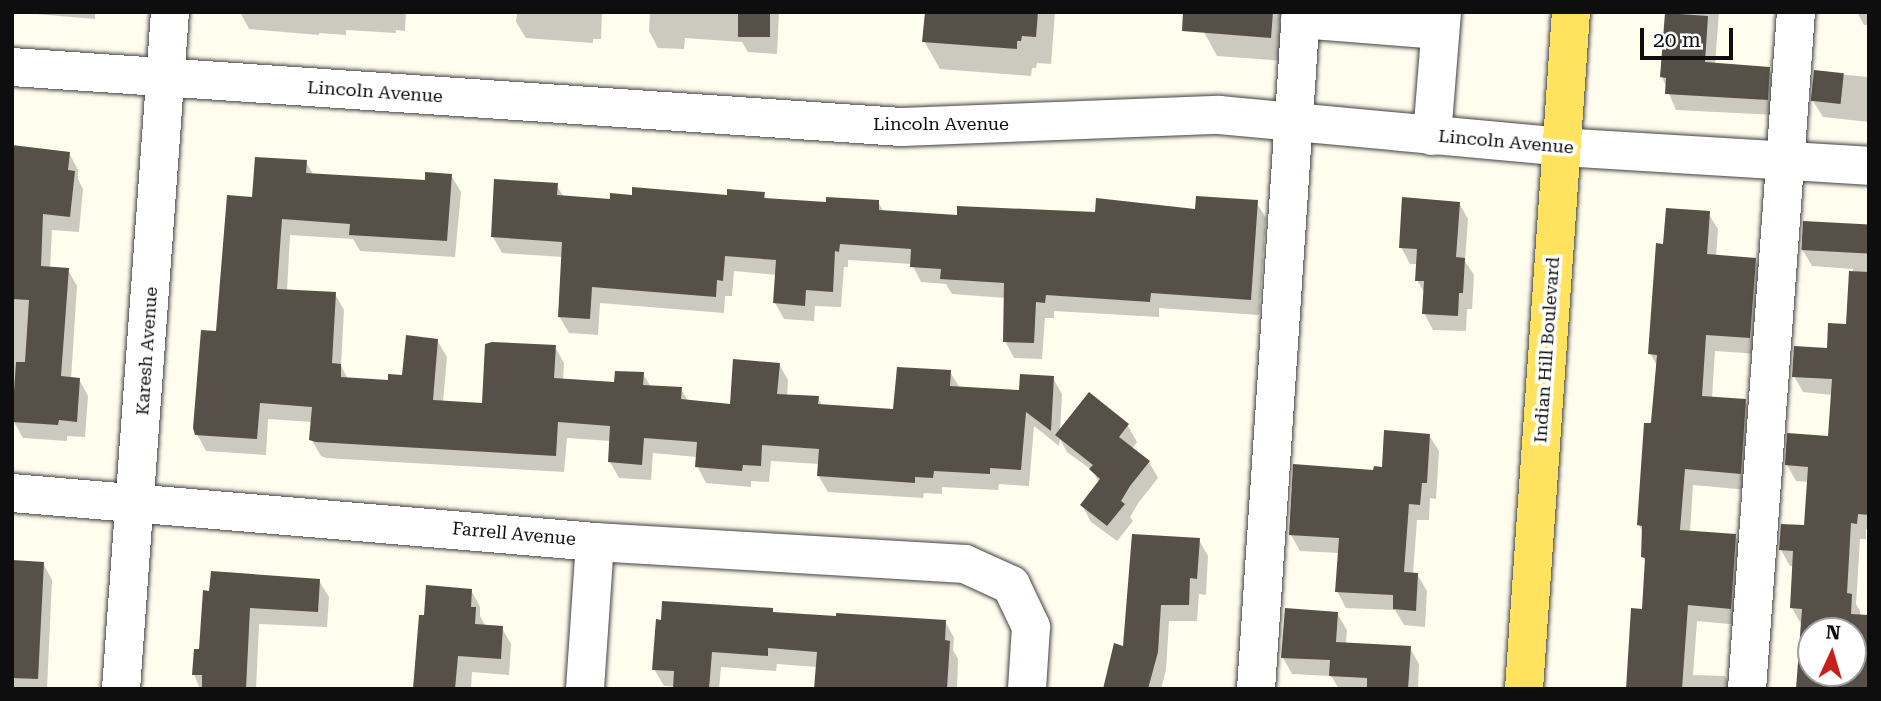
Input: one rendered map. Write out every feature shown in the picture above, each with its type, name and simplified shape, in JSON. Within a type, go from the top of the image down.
[{"type":"main road","name":"Indian Hill Boulevard","points":[[1524,689],[1571,12]]},
{"type":"street","name":"Karesh Avenue","points":[[121,689],[170,12]]},
{"type":"street","points":[[1746,689],[1796,12]]},
{"type":"street","points":[[1256,689],[1300,16],[1441,21],[1432,136]]},
{"type":"street","name":"Lincoln Avenue","points":[[12,67],[902,127],[1219,116],[1561,147],[1869,166]]},
{"type":"street","name":"Farrell Avenue","points":[[12,493],[595,541],[965,564],[1011,585],[1031,627],[1027,689]]},
{"type":"street","points":[[585,689],[595,541]]},
{"type":"building","points":[[738,12],[770,12],[770,37],[738,37]]},
{"type":"building","points":[[925,12],[1038,12],[1036,37],[1022,36],[1021,41],[1017,41],[1017,49],[922,42]]},
{"type":"building","points":[[1183,12],[1273,12],[1271,38],[1182,31]]},
{"type":"building","points":[[1665,13],[1708,16],[1705,62],[1770,67],[1768,100],[1665,94],[1666,78],[1660,77]]},
{"type":"building","points":[[1814,70],[1844,73],[1841,104],[1811,101]]},
{"type":"building","points":[[12,145],[70,152],[68,170],[75,171],[70,217],[43,214],[41,266],[69,268],[61,376],[80,378],[77,422],[59,420],[58,425],[12,422],[16,362],[25,362],[29,300],[12,299]]},
{"type":"building","points":[[255,157],[307,160],[306,173],[425,180],[425,172],[452,174],[447,241],[349,235],[350,224],[282,219],[277,289],[336,292],[332,363],[341,364],[341,377],[388,380],[388,374],[402,375],[406,335],[438,339],[433,400],[482,403],[485,344],[492,342],[556,345],[554,378],[614,382],[615,371],[644,372],[643,385],[682,387],[681,399],[730,404],[733,359],[780,363],[777,394],[819,396],[818,404],[893,409],[897,367],[951,370],[950,386],[1019,390],[1020,374],[1054,376],[1051,431],[1026,412],[1021,470],[990,468],[990,474],[934,471],[933,478],[915,477],[915,483],[817,476],[819,449],[762,445],[761,466],[743,465],[742,471],[695,467],[697,442],[644,438],[642,465],[608,462],[610,426],[558,422],[556,456],[316,442],[309,440],[312,407],[260,403],[257,439],[195,435],[193,428],[201,330],[216,331],[227,195],[252,197]]},
{"type":"building","points":[[494,179],[558,183],[557,195],[610,199],[610,193],[632,195],[632,187],[727,195],[727,189],[765,192],[764,198],[826,202],[826,197],[879,200],[879,210],[957,215],[957,206],[1095,212],[1096,198],[1195,209],[1196,196],[1258,200],[1251,300],[1151,293],[1150,302],[1046,295],[1045,303],[1036,302],[1034,343],[1003,342],[1004,283],[940,279],[941,269],[910,267],[911,249],[840,244],[839,252],[835,251],[833,292],[806,290],[805,306],[773,303],[776,260],[725,256],[723,281],[717,280],[716,297],[592,287],[590,319],[558,317],[562,242],[491,237]]},
{"type":"building","points":[[1402,197],[1460,202],[1456,257],[1465,258],[1463,293],[1459,293],[1458,316],[1422,314],[1424,281],[1415,281],[1417,249],[1399,248]]},
{"type":"building","points":[[1666,208],[1710,211],[1707,254],[1756,258],[1750,338],[1706,335],[1702,396],[1746,399],[1741,474],[1685,469],[1680,530],[1736,534],[1731,609],[1688,605],[1682,689],[1626,689],[1631,608],[1642,609],[1645,558],[1641,557],[1642,526],[1637,525],[1644,423],[1651,423],[1657,355],[1648,354],[1656,243],[1663,244]]},
{"type":"building","points":[[1803,221],[1869,224],[1867,253],[1801,250]]},
{"type":"building","points":[[1849,271],[1869,272],[1869,515],[1858,514],[1857,524],[1851,523],[1847,593],[1852,594],[1851,614],[1869,615],[1869,689],[1796,689],[1797,676],[1797,687],[1867,687],[1867,617],[1801,617],[1802,609],[1790,608],[1793,551],[1779,550],[1781,524],[1804,525],[1808,467],[1785,465],[1787,433],[1828,436],[1832,379],[1792,377],[1794,346],[1827,348],[1828,323],[1846,324]]},
{"type":"building","points":[[1089,392],[1129,424],[1119,437],[1150,461],[1130,486],[1121,501],[1125,504],[1107,526],[1080,505],[1100,479],[1089,469],[1093,465],[1055,435]]},
{"type":"building","points":[[1384,430],[1430,434],[1427,483],[1422,483],[1420,505],[1409,504],[1404,572],[1418,573],[1416,611],[1393,609],[1393,595],[1335,592],[1339,538],[1289,535],[1293,464],[1373,470],[1374,466],[1382,467]]},
{"type":"building","points":[[1132,534],[1200,538],[1197,579],[1190,578],[1189,605],[1161,605],[1158,652],[1148,689],[1103,689],[1114,643],[1123,646]]},
{"type":"building","points":[[12,560],[44,562],[38,679],[12,678]]},
{"type":"building","points":[[211,571],[320,579],[318,612],[250,608],[246,689],[202,689],[202,675],[192,675],[194,649],[199,649],[203,590],[209,591]]},
{"type":"building","points":[[426,585],[472,589],[471,607],[476,607],[475,624],[503,626],[501,659],[458,656],[455,689],[413,689],[419,615],[424,615]]},
{"type":"building","points":[[662,601],[773,608],[773,612],[946,620],[945,640],[950,641],[947,689],[814,689],[817,652],[768,648],[768,656],[712,652],[709,689],[673,689],[674,671],[652,670],[656,619],[661,620]]},
{"type":"building","points":[[1285,608],[1338,612],[1336,642],[1411,646],[1408,689],[1367,689],[1367,678],[1329,676],[1330,660],[1281,658]]}]
